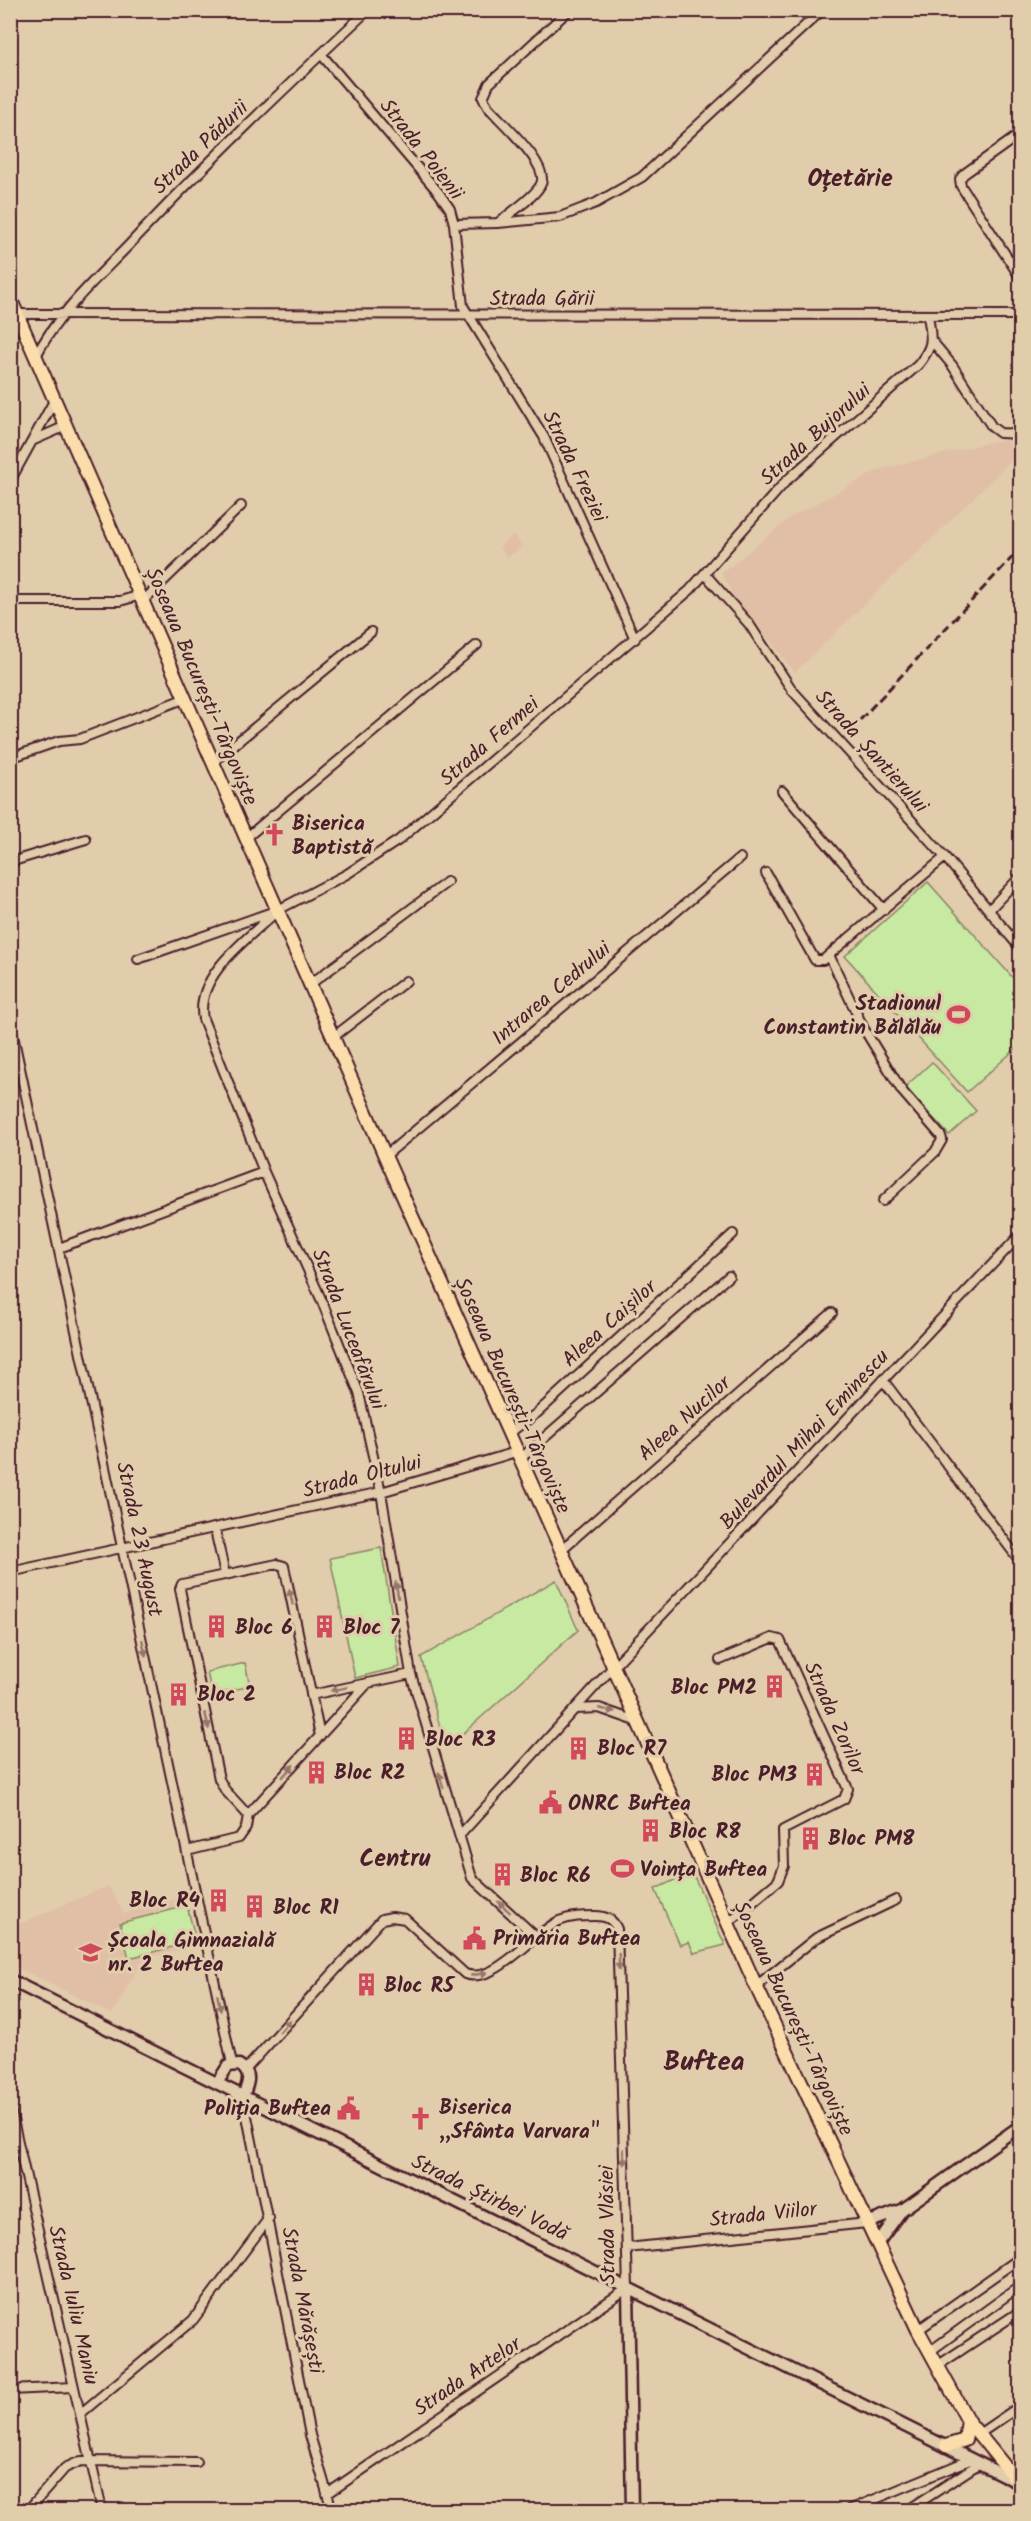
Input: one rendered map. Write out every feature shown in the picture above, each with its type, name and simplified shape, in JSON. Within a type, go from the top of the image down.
[{"type":"main road","name":"Șoseaua București-Târgoviște","points":[[10,298],[332,1038],[756,1986],[929,2352],[968,2421],[1019,2484]]},
{"type":"main road","name":"Strada Știrbei Vodă","points":[[10,1980],[1019,2484]]},
{"type":"main road","points":[[217,2083],[225,2069],[232,2064],[240,2065],[246,2069],[249,2077],[243,2096]]},
{"type":"main road","name":"Strada Viilor","points":[[867,2223],[902,2210],[1020,2126]]},
{"type":"main road","name":"Strada Viilor","points":[[877,2244],[902,2210]]},
{"type":"main road","name":"Strada Vlăsiei","points":[[628,2288],[632,2511]]},
{"type":"main road","points":[[946,2446],[959,2444],[965,2440],[968,2421]]},
{"type":"street","name":"Strada Pădurii","points":[[35,358],[46,337],[63,315],[174,197],[368,10]]},
{"type":"street","points":[[498,224],[540,187],[543,175],[537,161],[485,103],[485,91],[569,10]]},
{"type":"street","points":[[454,224],[498,224],[560,217],[604,198],[642,177],[822,10]]},
{"type":"street","name":"Strada Poienii","points":[[321,54],[439,193],[454,224],[463,306],[468,316]]},
{"type":"street","points":[[1020,134],[960,179],[961,186],[1020,277]]},
{"type":"street","name":"Strada Gării","points":[[17,314],[1020,315]]},
{"type":"street","name":"Strada Freziei","points":[[468,316],[548,445],[635,639]]},
{"type":"street","points":[[928,316],[932,341],[952,366],[992,427],[1000,433],[1020,434]]},
{"type":"street","name":"Strada Bujorului","points":[[705,574],[742,528],[786,482],[918,365],[928,352],[932,341]]},
{"type":"street","points":[[10,481],[54,401]]},
{"type":"street","points":[[34,440],[66,426]]},
{"type":"street","points":[[10,601],[120,601],[142,598],[241,506]]},
{"type":"street","name":"Strada Fermei","points":[[278,910],[347,874],[399,840],[635,639],[705,574]]},
{"type":"street","name":"Strada Șantierului","points":[[705,574],[749,624],[792,690],[945,857],[1020,948]]},
{"type":"street","points":[[213,762],[371,632]]},
{"type":"street","points":[[246,838],[477,645]]},
{"type":"street","points":[[10,758],[59,741],[80,739],[186,698]]},
{"type":"street","points":[[782,791],[884,910]]},
{"type":"street","points":[[10,862],[86,839]]},
{"type":"street","points":[[766,873],[815,960],[823,960],[830,957],[945,857]]},
{"type":"street","name":"Intrarea Cedrului","points":[[385,1156],[740,858]]},
{"type":"street","points":[[989,910],[1020,877]]},
{"type":"street","points":[[309,985],[447,882]]},
{"type":"street","points":[[138,959],[278,910]]},
{"type":"street","name":"Strada Luceafărului","points":[[278,910],[212,974],[202,993],[201,1003],[206,1027],[264,1172],[354,1379],[381,1492],[411,1674],[472,1878],[535,1936]]},
{"type":"street","points":[[830,957],[864,1029],[896,1082],[942,1140],[935,1152],[883,1201]]},
{"type":"street","points":[[332,1038],[406,981]]},
{"type":"street","name":"Strada 23 August","points":[[10,1021],[232,2064]]},
{"type":"street","points":[[59,1248],[264,1172]]},
{"type":"street","name":"Aleea Caișilor","points":[[508,1434],[537,1413],[733,1234]]},
{"type":"street","name":"Bulevardul Mihai Eminescu","points":[[460,1835],[613,1667],[1020,1235]]},
{"type":"street","points":[[518,1456],[729,1276]]},
{"type":"street","name":"Aleea Nucilor","points":[[561,1550],[832,1313]]},
{"type":"street","points":[[883,1380],[1020,1561]]},
{"type":"street","name":"Strada Oltului","points":[[10,1572],[215,1530],[381,1492],[518,1456]]},
{"type":"street","points":[[215,1530],[225,1574]]},
{"type":"street","points":[[248,1815],[225,1790],[219,1779],[180,1589],[185,1583],[277,1564],[284,1566],[320,1736]]},
{"type":"street","name":"Strada Zorilor","points":[[720,1660],[772,1638],[780,1640],[848,1789],[844,1800],[783,1830],[784,1866],[778,1881],[728,1923]]},
{"type":"street","points":[[311,1695],[411,1674]]},
{"type":"street","points":[[187,1851],[239,1838],[246,1828],[248,1815],[368,1683]]},
{"type":"street","points":[[576,1709],[605,1709],[636,1721]]},
{"type":"street","points":[[756,1986],[816,1938],[896,1900]]},
{"type":"street","name":"Strada Vlăsiei","points":[[246,2069],[382,1919],[399,1917],[419,1929],[465,1974],[475,1976],[497,1969],[535,1936],[560,1921],[576,1916],[606,1917],[617,1929],[628,2288]]},
{"type":"street","name":"Strada Mărășești","points":[[243,2096],[269,2218],[310,2435],[332,2510]]},
{"type":"street","name":"Strada Iuliu Maniu","points":[[10,2107],[102,2511]]},
{"type":"street","points":[[80,2414],[194,2320],[269,2218]]},
{"type":"street","name":"Strada Viilor","points":[[627,2248],[867,2223]]},
{"type":"street","points":[[918,2330],[1020,2258]]},
{"type":"street","points":[[929,2352],[1020,2286]]},
{"type":"street","name":"Strada Artelor","points":[[327,2494],[628,2288]]},
{"type":"street","points":[[937,2366],[1019,2312]]},
{"type":"street","points":[[10,2390],[74,2387]]},
{"type":"street","points":[[979,2434],[1020,2406]]},
{"type":"street","points":[[28,2511],[65,2468],[74,2463],[90,2460],[197,2462]]},
{"type":"street","points":[[849,2511],[976,2461]]},
{"type":"street","points":[[908,2511],[976,2461]]},
{"type":"shaded area","points":[[995,441],[1020,441],[1020,452],[795,672],[731,594],[730,586],[721,574],[791,517],[879,470]]},
{"type":"shaded area","points":[[513,535],[522,546],[508,557],[499,547]]},
{"type":"shaded area","name":"Școala Gimnazială nr. 2 Buftea","points":[[108,1886],[124,1914],[185,1896],[197,1945],[143,1959],[112,2014],[11,1964],[10,1928]]},
{"type":"green space","name":"Stadionul Constantin Bălălău","points":[[928,882],[1020,986],[1020,1045],[967,1092],[845,956]]},
{"type":"green space","points":[[932,1062],[976,1111],[949,1135],[905,1087]]},
{"type":"green space","points":[[381,1548],[400,1667],[355,1678],[330,1558]]},
{"type":"green space","points":[[556,1580],[578,1630],[446,1749],[421,1657]]},
{"type":"green space","points":[[245,1663],[250,1686],[212,1695],[207,1672]]},
{"type":"green space","points":[[692,1872],[725,1945],[694,1953],[689,1942],[680,1945],[655,1889]]},
{"type":"green space","points":[[187,1906],[196,1941],[129,1958],[120,1923]]},
{"type":"railway","points":[[860,720],[1020,549]]},
{"type":"place","name":"Biserica Baptistă","points":[[274,835]]},
{"type":"place","name":"Stadionul Constantin Bălălău","points":[[959,1015]]},
{"type":"place","name":"Bloc 6","points":[[217,1627]]},
{"type":"place","name":"Bloc 7","points":[[325,1627]]},
{"type":"place","name":"Bloc PM2","points":[[775,1687]]},
{"type":"place","name":"Bloc 2","points":[[179,1694]]},
{"type":"place","name":"Bloc R3","points":[[407,1739]]},
{"type":"place","name":"Bloc R7","points":[[579,1748]]},
{"type":"place","name":"Bloc R2","points":[[316,1772]]},
{"type":"place","name":"Bloc PM3","points":[[815,1774]]},
{"type":"place","name":"ONRC Buftea","points":[[550,1803]]},
{"type":"place","name":"Bloc R8","points":[[651,1831]]},
{"type":"place","name":"Bloc PM8","points":[[810,1838]]},
{"type":"place","name":"Voința Buftea","points":[[622,1869]]},
{"type":"place","name":"Bloc R6","points":[[502,1875]]},
{"type":"place","name":"Bloc R4","points":[[218,1900]]},
{"type":"place","name":"Bloc R1","points":[[255,1907]]},
{"type":"place","name":"Primăria Buftea","points":[[475,1938]]},
{"type":"place","name":"Școala Gimnazială nr. 2 Buftea","points":[[90,1952]]},
{"type":"place","name":"Bloc R5","points":[[366,1985]]},
{"type":"place","name":"Poliția Buftea","points":[[349,2108]]},
{"type":"place","name":"Biserica „Sfânta Varvara\"","points":[[421,2119]]},
{"type":"district","name":"Oțetărie","points":[[850,178]]},
{"type":"district","name":"Centru","points":[[395,1858]]},
{"type":"district","name":"Buftea","points":[[704,2061]]}]
